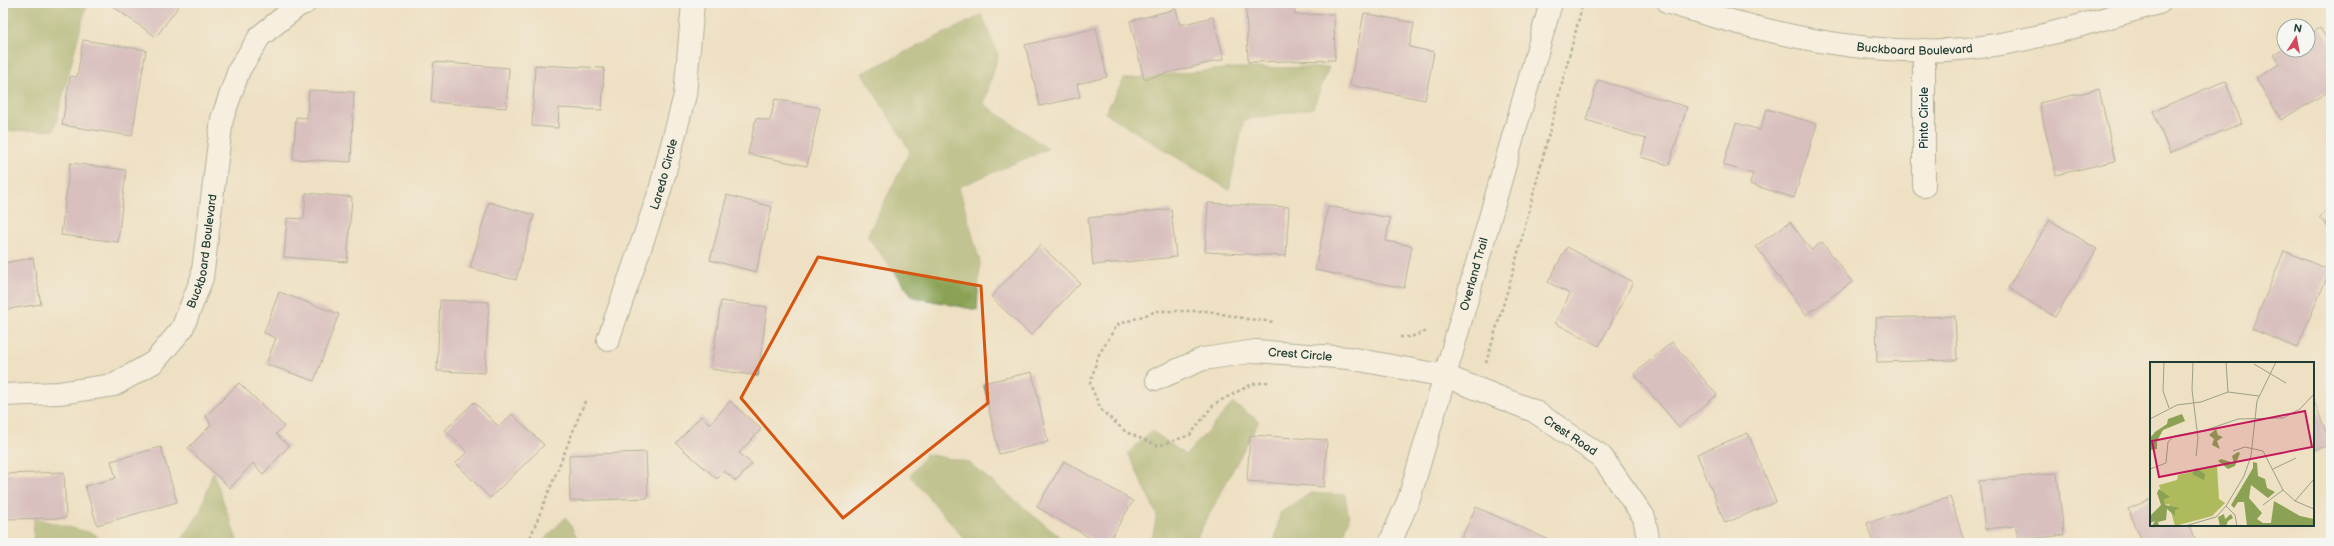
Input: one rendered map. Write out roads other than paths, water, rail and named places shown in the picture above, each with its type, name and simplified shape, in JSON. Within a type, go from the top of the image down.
[{"type":"street","name":"Buckboard Boulevard","points":[[3,395],[59,393],[114,384],[154,362],[182,329],[202,278],[222,119],[239,70],[260,36],[299,5],[306,3]]},
{"type":"street","name":"Laredo Circle","points":[[608,340],[659,194],[684,95],[693,3]]},
{"type":"street","name":"Overland Trail","points":[[1390,543],[1409,499],[1446,376],[1550,3]]},
{"type":"street","name":"Buckboard Boulevard","points":[[1669,3],[1737,24],[1845,46],[1924,50],[1993,45],[2046,35],[2159,3]]},
{"type":"street","name":"Pinto Circle","points":[[1924,50],[1924,186]]},
{"type":"street","name":"Crest Circle","points":[[1157,379],[1203,359],[1256,351],[1349,358],[1446,376]]},
{"type":"street","name":"Crest Road","points":[[1446,376],[1534,411],[1601,456],[1644,517],[1649,543]]}]
